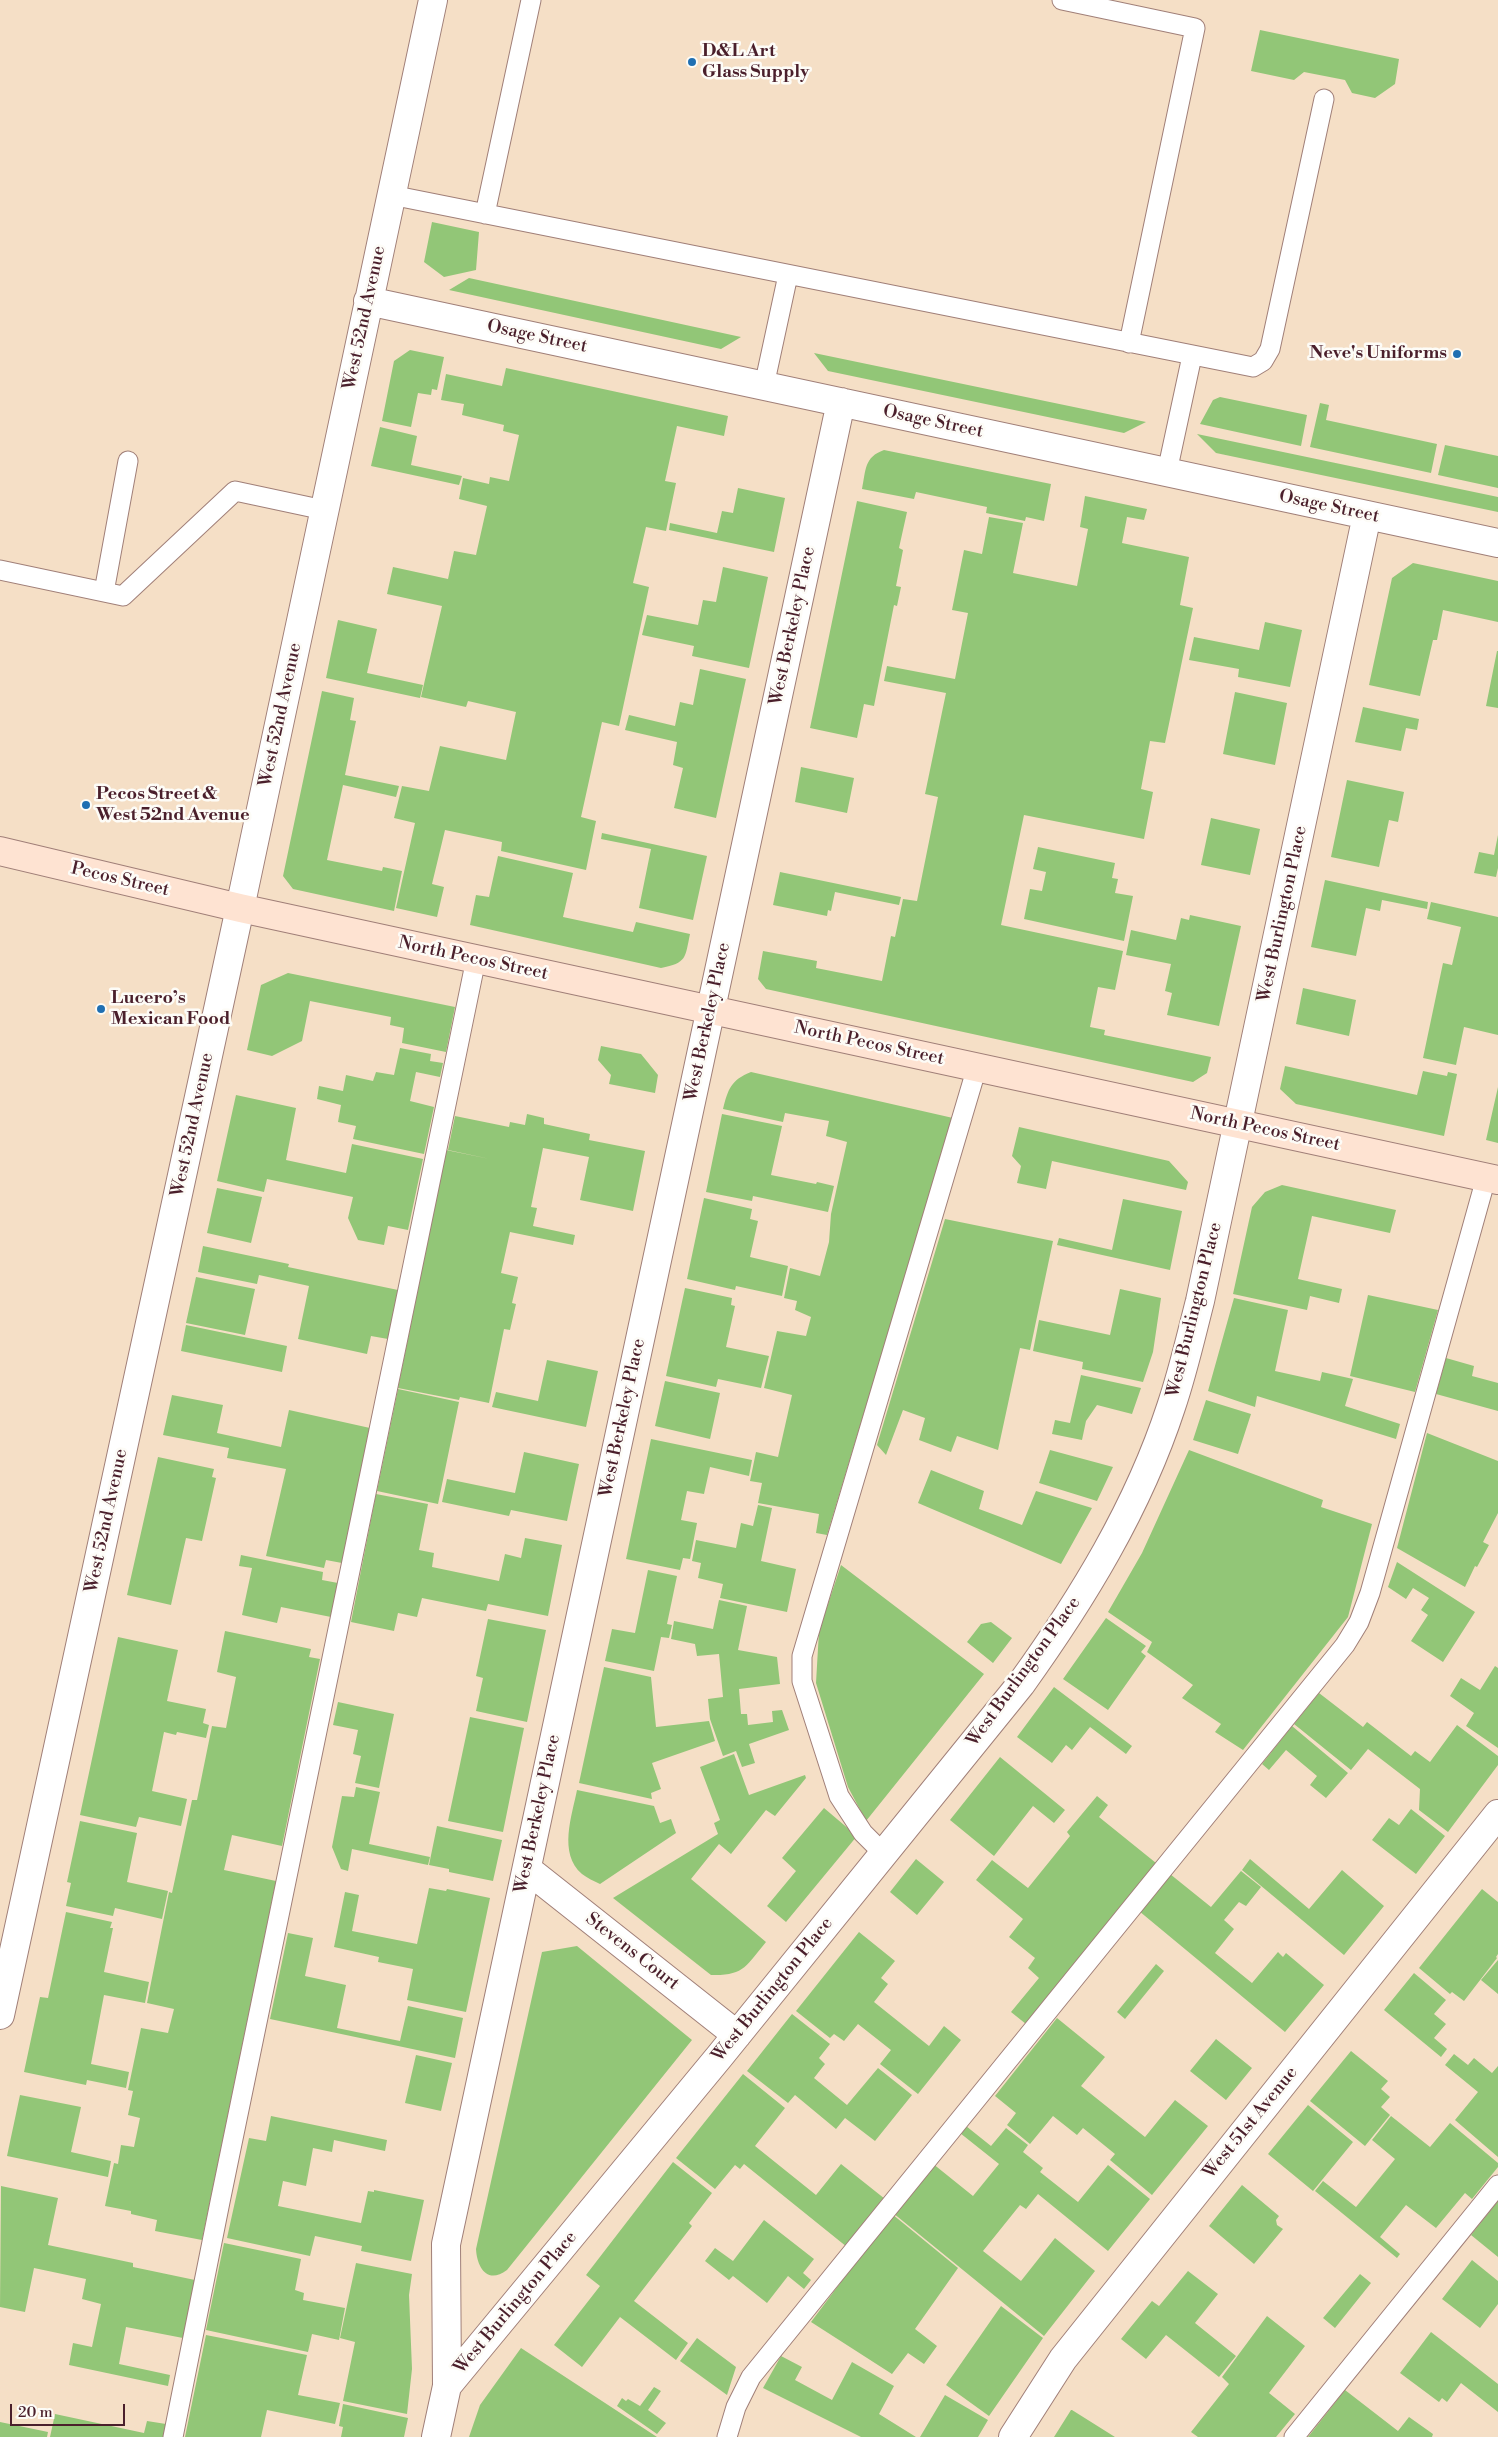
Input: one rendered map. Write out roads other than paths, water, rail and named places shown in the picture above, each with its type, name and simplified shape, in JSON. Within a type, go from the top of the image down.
[{"type":"main road","name":"Pecos Street","points":[[0,851],[240,908]]},
{"type":"main road","name":"North Pecos Street","points":[[240,908],[1492,1179]]},
{"type":"street","name":"West 52nd Avenue","points":[[0,2015],[240,908],[433,0]]},
{"type":"street","name":"Osage Street","points":[[368,301],[1498,543]]},
{"type":"street","name":"West Berkeley Place","points":[[436,2437],[447,2386],[446,2244],[841,402]]},
{"type":"street","name":"West Burlington Place","points":[[447,2386],[737,2035],[1021,1684],[1067,1620],[1126,1514],[1150,1463],[1171,1407],[1200,1300],[1367,515]]},
{"type":"street","name":"West 51st Avenue","points":[[1013,2437],[1063,2359],[1498,1814]]},
{"type":"street","name":"Stevens Court","points":[[526,1869],[737,2035]]},
{"type":"lane","points":[[485,214],[532,0]]},
{"type":"lane","points":[[1062,0],[1195,28],[1129,343]]},
{"type":"lane","points":[[391,195],[1253,367],[1268,356],[1324,99]]},
{"type":"lane","points":[[764,386],[788,275]]},
{"type":"lane","points":[[1167,472],[1192,356]]},
{"type":"lane","points":[[104,592],[128,461]]},
{"type":"lane","points":[[0,570],[122,596],[235,491],[324,510]]},
{"type":"lane","points":[[173,2437],[476,959]]},
{"type":"lane","points":[[884,1854],[862,1833],[839,1796],[802,1681],[802,1656],[976,1067]]},
{"type":"lane","points":[[727,2437],[736,2407],[751,2378],[1345,1645],[1359,1622],[1373,1584],[1492,1179]]},
{"type":"lane","points":[[1294,2437],[1498,2185]]},
{"type":"place","name":"D&L Art Glass Supply","points":[[692,62]]},
{"type":"place","name":"Neve's Uniforms","points":[[1457,354]]},
{"type":"place","name":"Pecos Street & West 52nd Avenue","points":[[86,805]]},
{"type":"place","name":"Lucero’s Mexican Food","points":[[101,1009]]}]
